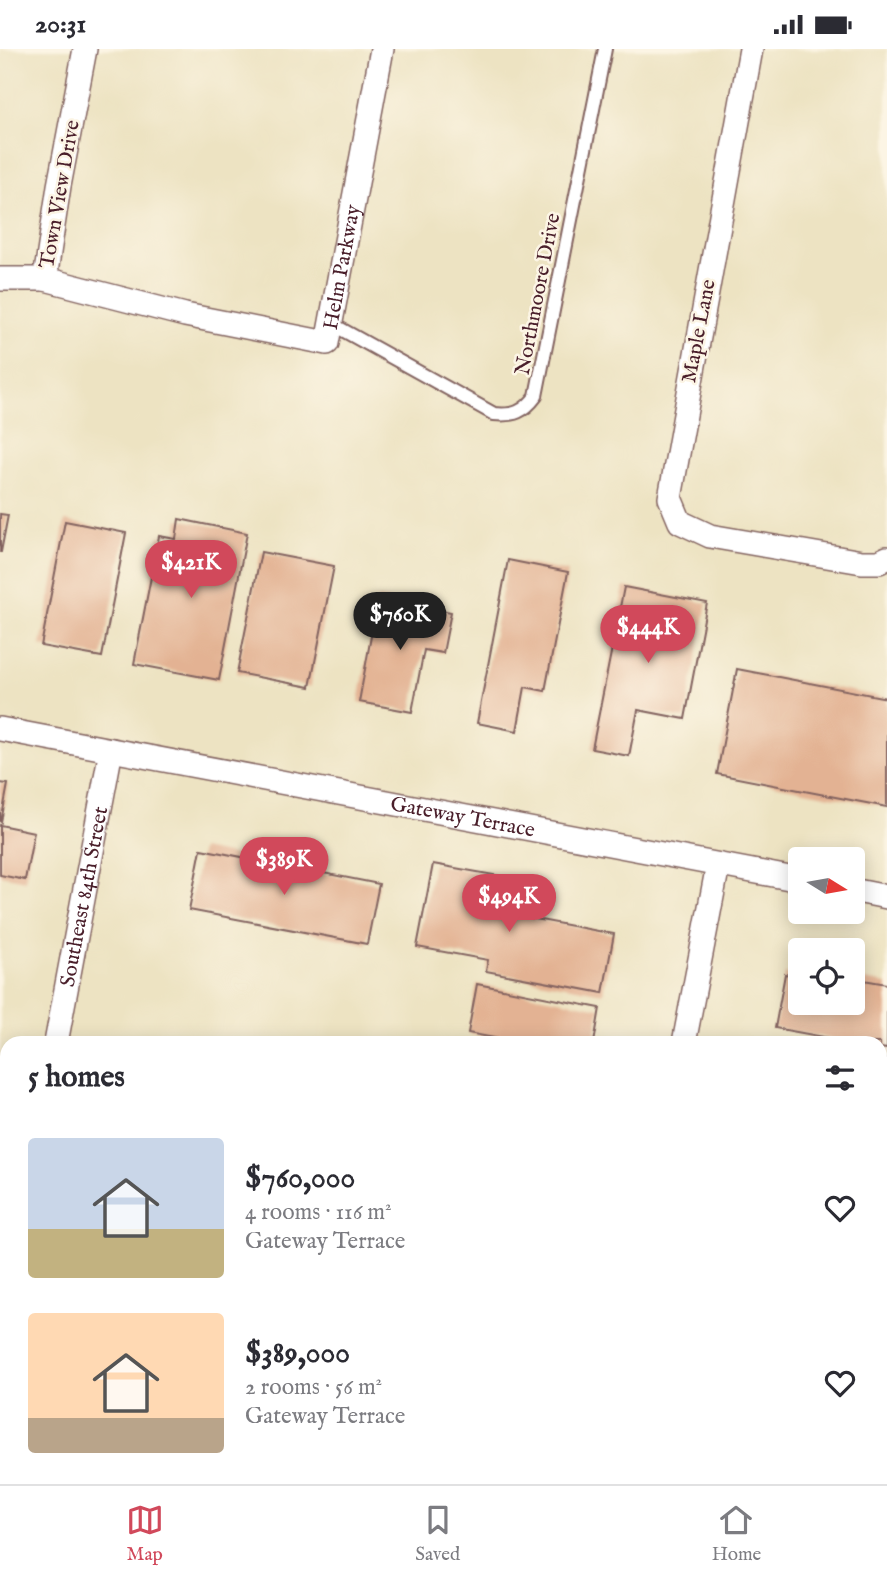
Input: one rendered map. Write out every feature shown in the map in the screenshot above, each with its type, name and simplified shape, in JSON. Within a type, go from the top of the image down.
[{"type":"street","name":"Town View Drive","points":[[86,49],[59,186],[45,279],[185,315]]},
{"type":"street","name":"Helm Parkway","points":[[185,315],[327,343],[382,49]]},
{"type":"street","name":"Maple Lane","points":[[751,49],[670,498],[680,522],[695,531],[862,562],[879,562],[887,558]]},
{"type":"street","points":[[0,279],[45,279]]},
{"type":"street","name":"Gateway Terrace","points":[[0,729],[788,878]]},
{"type":"street","name":"Southeast 84th Street","points":[[57,1036],[111,750]]},
{"type":"street","points":[[685,1036],[718,865]]},
{"type":"street","points":[[865,893],[887,897]]},
{"type":"lane","name":"Northmoore Drive","points":[[331,323],[494,414],[510,416],[526,409],[536,396],[605,49]]},
{"type":"building","points":[[0,514],[8,515],[1,552],[0,552]]},
{"type":"building","points":[[179,519],[247,533],[219,680],[134,664],[159,536],[176,539]]},
{"type":"building","points":[[65,521],[126,533],[102,657],[41,646]]},
{"type":"building","points":[[261,552],[334,566],[310,687],[237,673]]},
{"type":"building","points":[[508,560],[568,572],[545,691],[525,687],[517,731],[477,723]]},
{"type":"building","points":[[624,587],[707,603],[685,719],[638,710],[629,756],[592,749]]},
{"type":"building","points":[[378,598],[451,612],[443,653],[424,650],[412,712],[359,702]]},
{"type":"building","points":[[737,669],[887,698],[887,807],[717,774]]},
{"type":"building","points":[[0,783],[8,784],[1,822],[0,821]]},
{"type":"building","points":[[0,825],[34,832],[25,880],[0,875]]},
{"type":"building","points":[[201,849],[379,884],[367,944],[189,910]]},
{"type":"building","points":[[433,864],[505,877],[499,912],[614,934],[603,993],[486,971],[488,960],[417,947]]},
{"type":"building","points":[[785,974],[788,975],[788,1015],[865,1015],[865,980],[887,984],[887,1036],[818,1036],[775,1028]]},
{"type":"building","points":[[477,984],[600,1008],[595,1036],[484,1036],[468,1033]]}]
